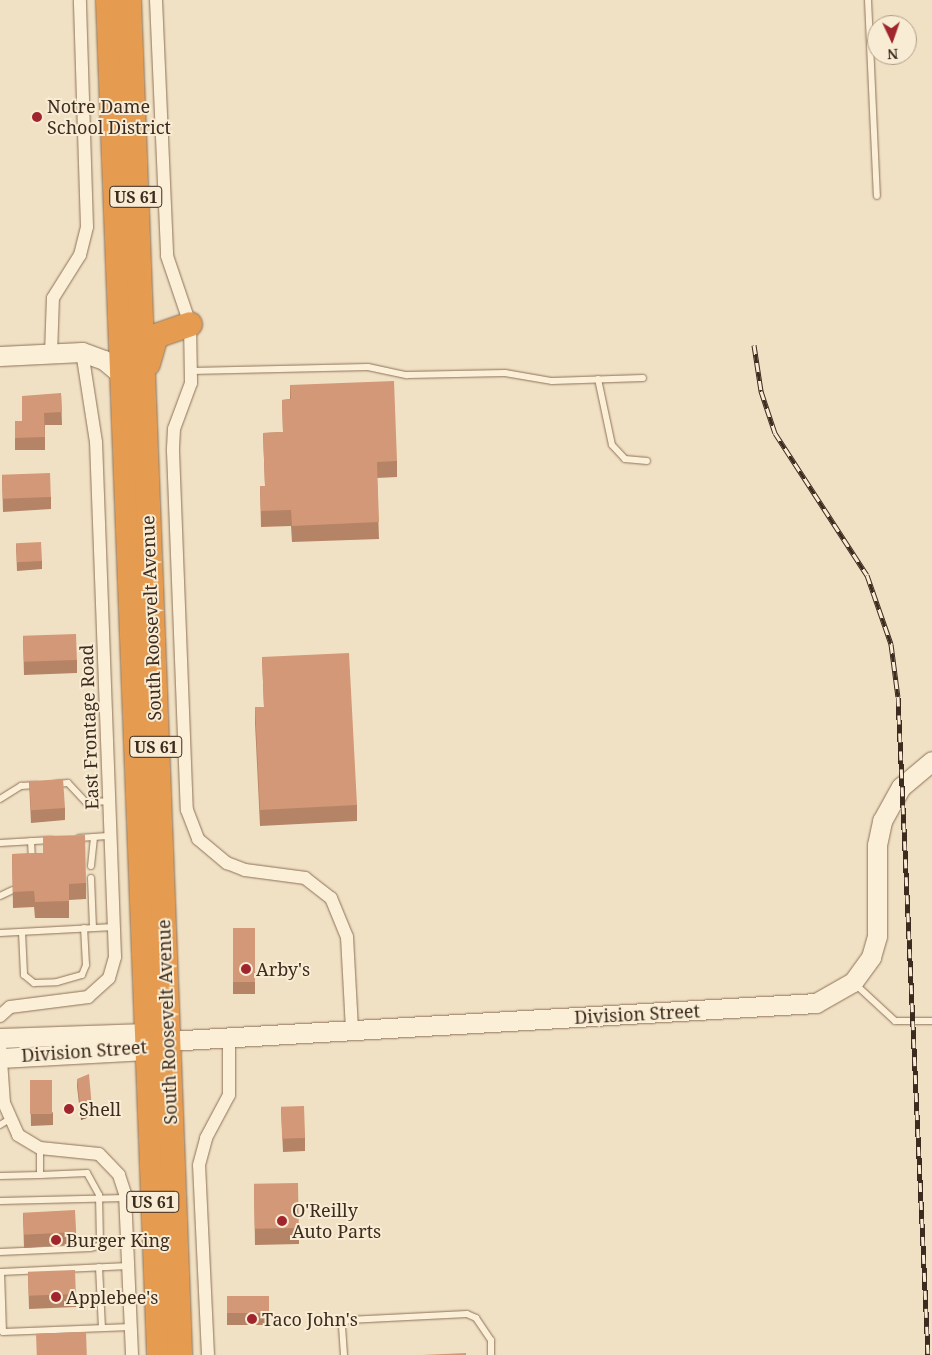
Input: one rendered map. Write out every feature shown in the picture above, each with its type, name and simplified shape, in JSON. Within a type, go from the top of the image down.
[{"type":"highway","name":"South Roosevelt Avenue","points":[[108,0],[120,347],[153,1041],[180,1355]]},
{"type":"highway","name":"South Roosevelt Avenue","points":[[129,0],[145,454],[159,1355]]},
{"type":"highway","points":[[118,272],[126,311],[140,326],[180,326]]},
{"type":"highway","points":[[140,300],[156,314],[180,326]]},
{"type":"highway","points":[[143,393],[153,342],[180,326]]},
{"type":"highway","points":[[120,347],[132,360],[145,454]]},
{"type":"street","points":[[50,354],[53,298],[80,255],[87,227],[80,0]]},
{"type":"street","points":[[156,0],[167,256],[180,326],[191,370],[173,451],[189,821],[206,847],[227,863],[244,870],[305,878],[331,898],[347,937],[352,1029]]},
{"type":"street","points":[[0,356],[82,352],[120,347]]},
{"type":"street","points":[[82,352],[104,360],[122,375]]},
{"type":"street","name":"East Frontage Road","points":[[1,1011],[77,1001],[97,991],[113,968],[114,927],[110,801],[96,442],[82,352]]},
{"type":"street","name":"Division Street","points":[[0,1054],[153,1041],[796,1006],[824,1000],[853,982],[875,946],[877,845],[882,821],[902,787],[932,761]]},
{"type":"street","points":[[208,1355],[199,1164],[206,1138],[231,1086],[229,1037]]},
{"type":"street","name":"Division Street","points":[[0,1038],[153,1041]]},
{"type":"street","points":[[0,1054],[4,1123],[25,1141],[40,1148],[99,1154],[119,1175],[125,1198],[132,1355]]},
{"type":"lane","points":[[868,0],[877,196]]},
{"type":"lane","points":[[191,370],[368,367],[407,375],[505,373],[552,381],[643,378]]},
{"type":"lane","points":[[598,380],[612,445],[625,459],[647,461]]},
{"type":"lane","points":[[0,799],[21,786],[68,783],[86,802],[110,801]]},
{"type":"lane","points":[[67,839],[111,836]]},
{"type":"lane","points":[[91,866],[94,837]]},
{"type":"lane","points":[[0,843],[58,839]]},
{"type":"lane","points":[[31,841],[32,866]]},
{"type":"lane","points":[[91,878],[92,928]]},
{"type":"lane","points":[[0,896],[13,890]]},
{"type":"lane","points":[[0,933],[114,927]]},
{"type":"lane","points":[[22,932],[24,975],[34,983],[57,982],[82,975],[84,928]]},
{"type":"lane","points":[[853,982],[895,1021],[932,1021]]},
{"type":"lane","points":[[40,1148],[40,1175]]},
{"type":"lane","points":[[0,1176],[87,1173],[100,1199],[100,1244]]},
{"type":"lane","points":[[0,1201],[125,1198]]},
{"type":"lane","points":[[0,1252],[100,1244],[127,1239]]},
{"type":"lane","points":[[128,1266],[0,1272],[2,1332],[131,1327]]},
{"type":"lane","points":[[99,1267],[102,1328]]},
{"type":"lane","points":[[344,1355],[342,1324],[348,1320],[467,1314],[476,1318],[491,1340],[491,1355]]},
{"type":"building","points":[[394,381],[397,461],[377,462],[379,522],[292,526],[291,510],[261,511],[260,486],[265,486],[263,433],[283,432],[282,400],[291,399],[290,385]]},
{"type":"building","points":[[61,393],[62,412],[44,413],[45,437],[15,438],[15,421],[22,421],[22,396]]},
{"type":"building","points":[[50,473],[51,497],[3,499],[2,475]]},
{"type":"building","points":[[41,542],[42,561],[17,562],[16,543]]},
{"type":"building","points":[[76,634],[77,660],[24,662],[23,636]]},
{"type":"building","points":[[349,653],[357,805],[260,810],[255,707],[264,707],[262,657]]},
{"type":"building","points":[[63,779],[65,808],[31,810],[29,781]]},
{"type":"building","points":[[85,835],[86,883],[69,884],[69,901],[35,902],[34,891],[13,892],[12,854],[43,853],[43,836]]},
{"type":"building","points":[[233,928],[255,928],[255,982],[233,982]]},
{"type":"building","points":[[89,1074],[92,1108],[81,1112],[77,1079]]},
{"type":"building","points":[[30,1080],[52,1080],[52,1114],[30,1114]]},
{"type":"building","points":[[304,1106],[305,1138],[282,1139],[281,1107]]},
{"type":"building","points":[[298,1183],[299,1228],[255,1229],[254,1184]]},
{"type":"building","points":[[75,1210],[76,1232],[24,1235],[23,1213]]},
{"type":"building","points":[[75,1270],[76,1294],[29,1296],[28,1272]]},
{"type":"building","points":[[227,1296],[269,1296],[269,1313],[227,1313]]},
{"type":"building","points":[[86,1332],[87,1355],[37,1355],[36,1334]]},
{"type":"building","points":[[466,1353],[466,1355],[422,1355]]},
{"type":"railway","points":[[754,345],[761,391],[775,433],[867,575],[891,644],[898,697],[928,1355]]},
{"type":"place","name":"Notre Dame School District","points":[[37,117]]},
{"type":"place","name":"Arby's","points":[[246,969]]},
{"type":"place","name":"Shell","points":[[69,1109]]},
{"type":"place","name":"O'Reilly Auto Parts","points":[[282,1221]]},
{"type":"place","name":"Burger King","points":[[56,1240]]},
{"type":"place","name":"Applebee's","points":[[56,1297]]},
{"type":"place","name":"Taco John's","points":[[252,1319]]}]
